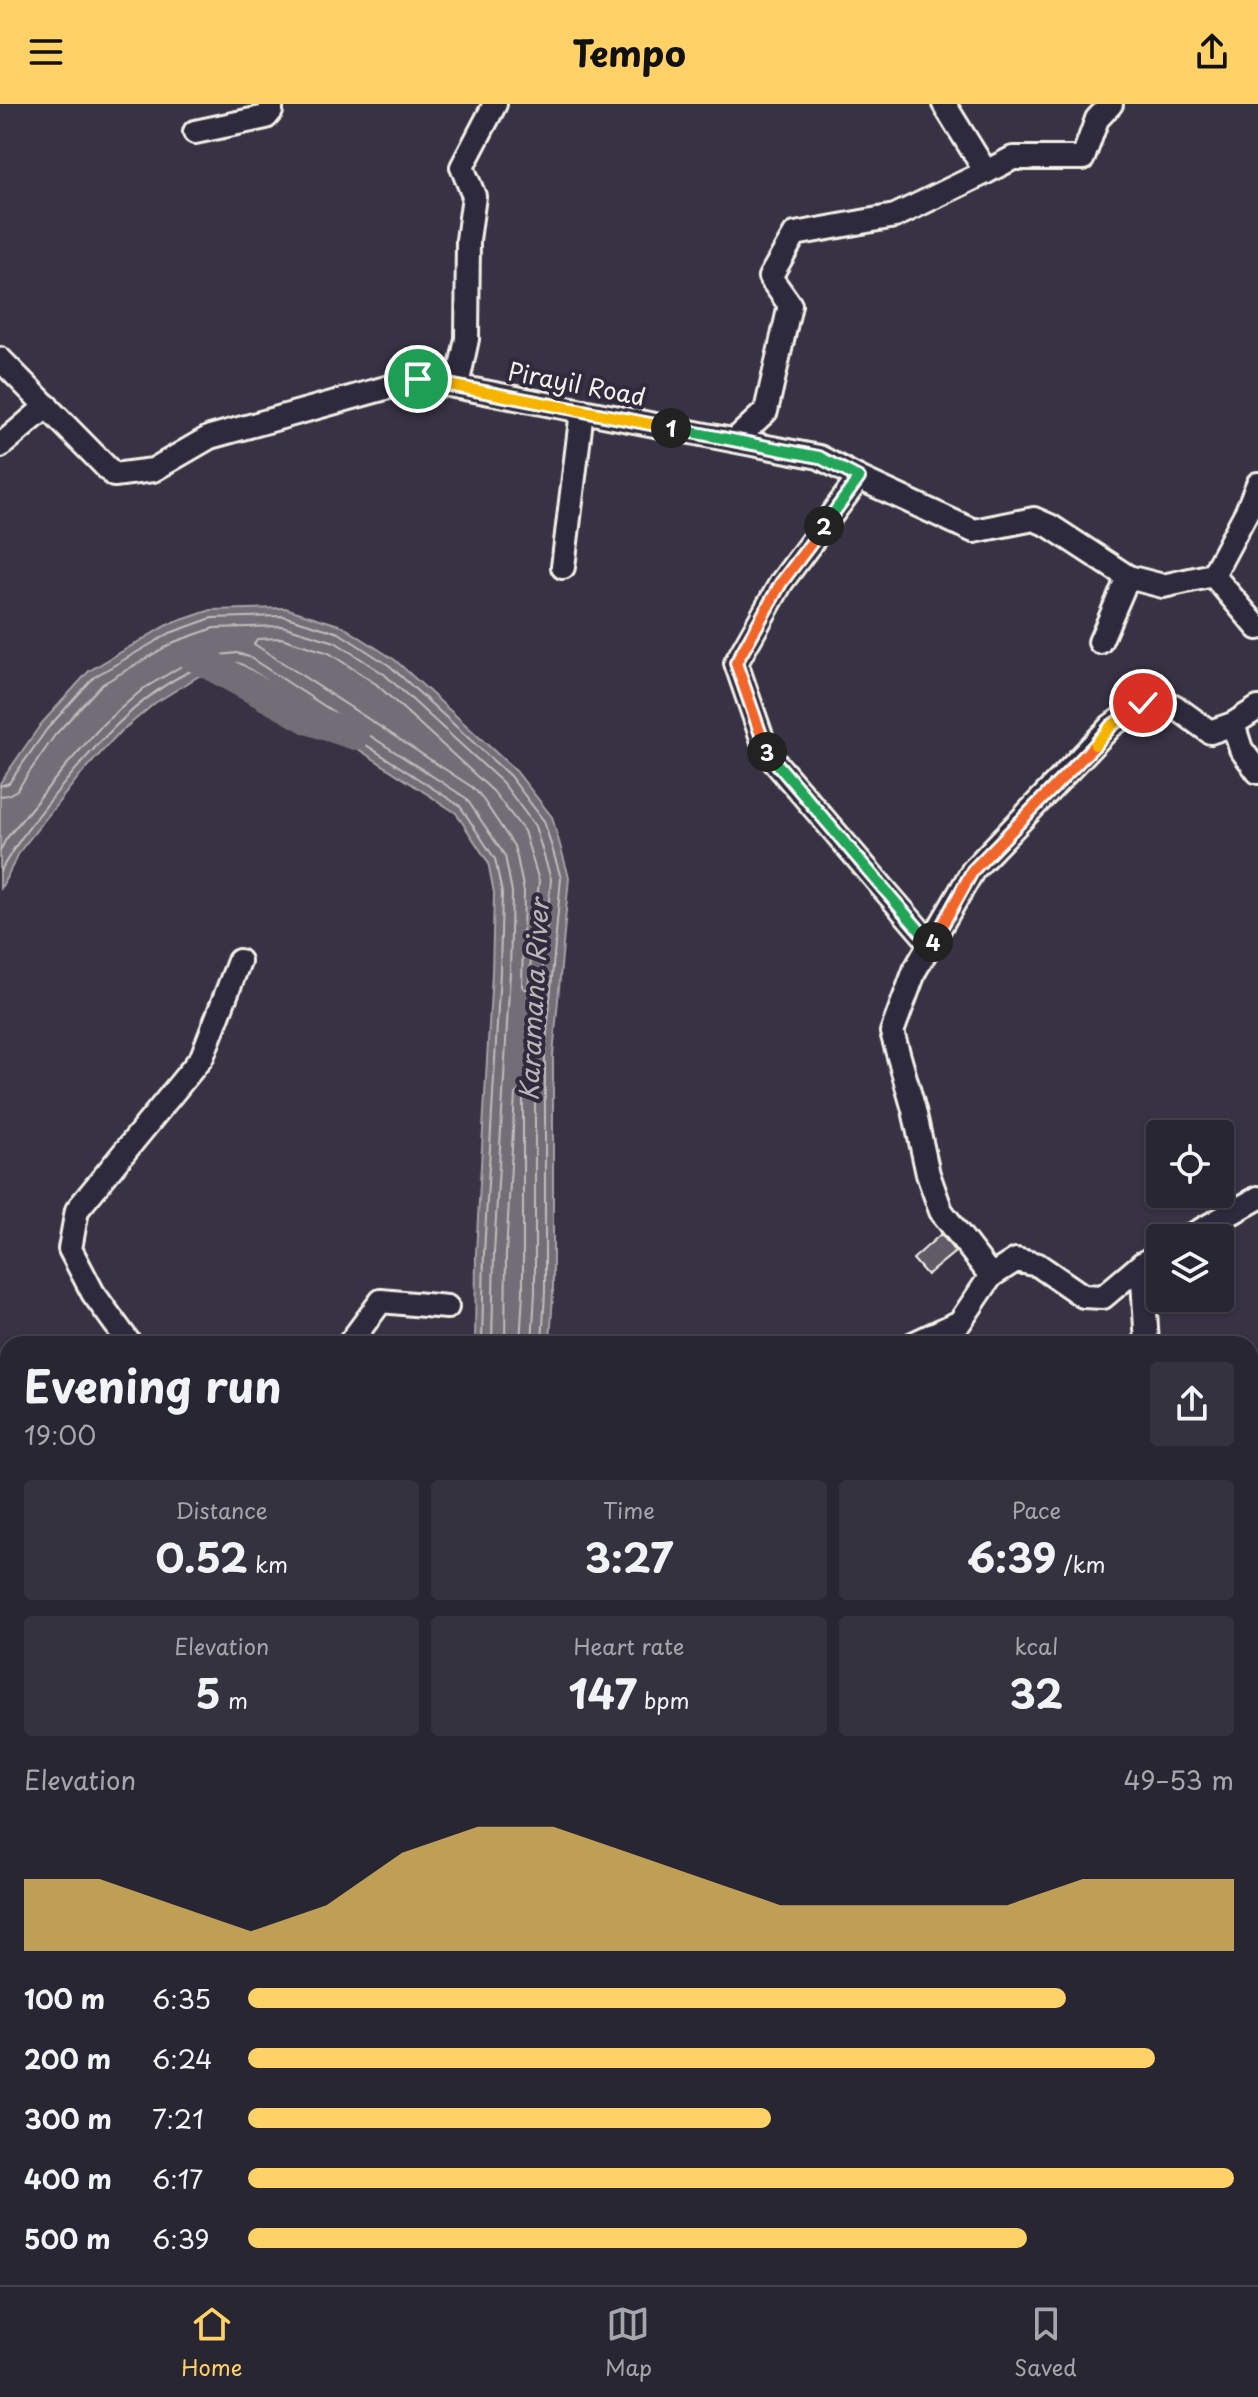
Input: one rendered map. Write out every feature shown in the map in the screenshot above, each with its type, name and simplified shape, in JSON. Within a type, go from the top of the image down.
[{"type":"street","points":[[195,132],[266,117],[271,111],[271,104]]},
{"type":"street","points":[[457,386],[467,339],[468,240],[474,196],[462,167],[495,104]]},
{"type":"street","points":[[944,104],[986,172]]},
{"type":"street","points":[[773,245],[795,234],[895,216],[1013,158],[1083,158],[1097,119],[1111,104]]},
{"type":"street","points":[[735,440],[766,411],[790,305],[770,277],[795,234]]},
{"type":"street","name":"Pirayil Road","points":[[0,359],[114,475],[153,470],[210,437],[418,379],[819,457],[974,531],[1034,519],[1050,526],[1128,577],[1163,586],[1213,575]]},
{"type":"street","points":[[0,446],[47,406]]},
{"type":"street","points":[[563,567],[582,411]]},
{"type":"street","points":[[859,478],[781,583],[736,663],[767,753],[932,945]]},
{"type":"street","points":[[1258,484],[1213,575],[1258,628]]},
{"type":"street","points":[[1100,642],[1128,577]]},
{"type":"street","points":[[991,1276],[941,1211],[928,1174],[892,1032],[915,970],[973,870],[1111,726],[1143,703],[1174,706],[1210,732],[1233,724],[1258,708]]},
{"type":"street","points":[[1233,724],[1241,749],[1258,772]]},
{"type":"street","points":[[124,1336],[93,1293],[70,1249],[77,1210],[202,1057],[239,961]]},
{"type":"street","points":[[1212,1224],[1258,1198]]},
{"type":"street","points":[[930,1336],[960,1322],[991,1276],[1016,1260],[1038,1265],[1083,1296],[1103,1297],[1146,1263]]},
{"type":"street","points":[[355,1336],[381,1301],[447,1307]]},
{"type":"street","points":[[1147,1336],[1149,1312]]},
{"type":"water","points":[[285,608],[342,626],[395,660],[516,771],[552,817],[569,877],[553,1056],[550,1336],[475,1336],[476,1253],[494,893],[488,862],[456,813],[239,671],[199,676],[155,703],[117,735],[77,779],[20,851],[0,890],[0,783],[41,724],[89,671],[167,625],[211,610]]},
{"type":"building","points":[[941,1234],[955,1252],[927,1275],[913,1259]]},
{"type":"waterway","name":"Karamana River","points":[[190,654],[310,720],[355,735]]},
{"type":"route","points":[[418,379],[819,457],[859,478],[781,583],[736,663],[767,753],[932,945],[973,870],[1111,726],[1143,703]]}]
